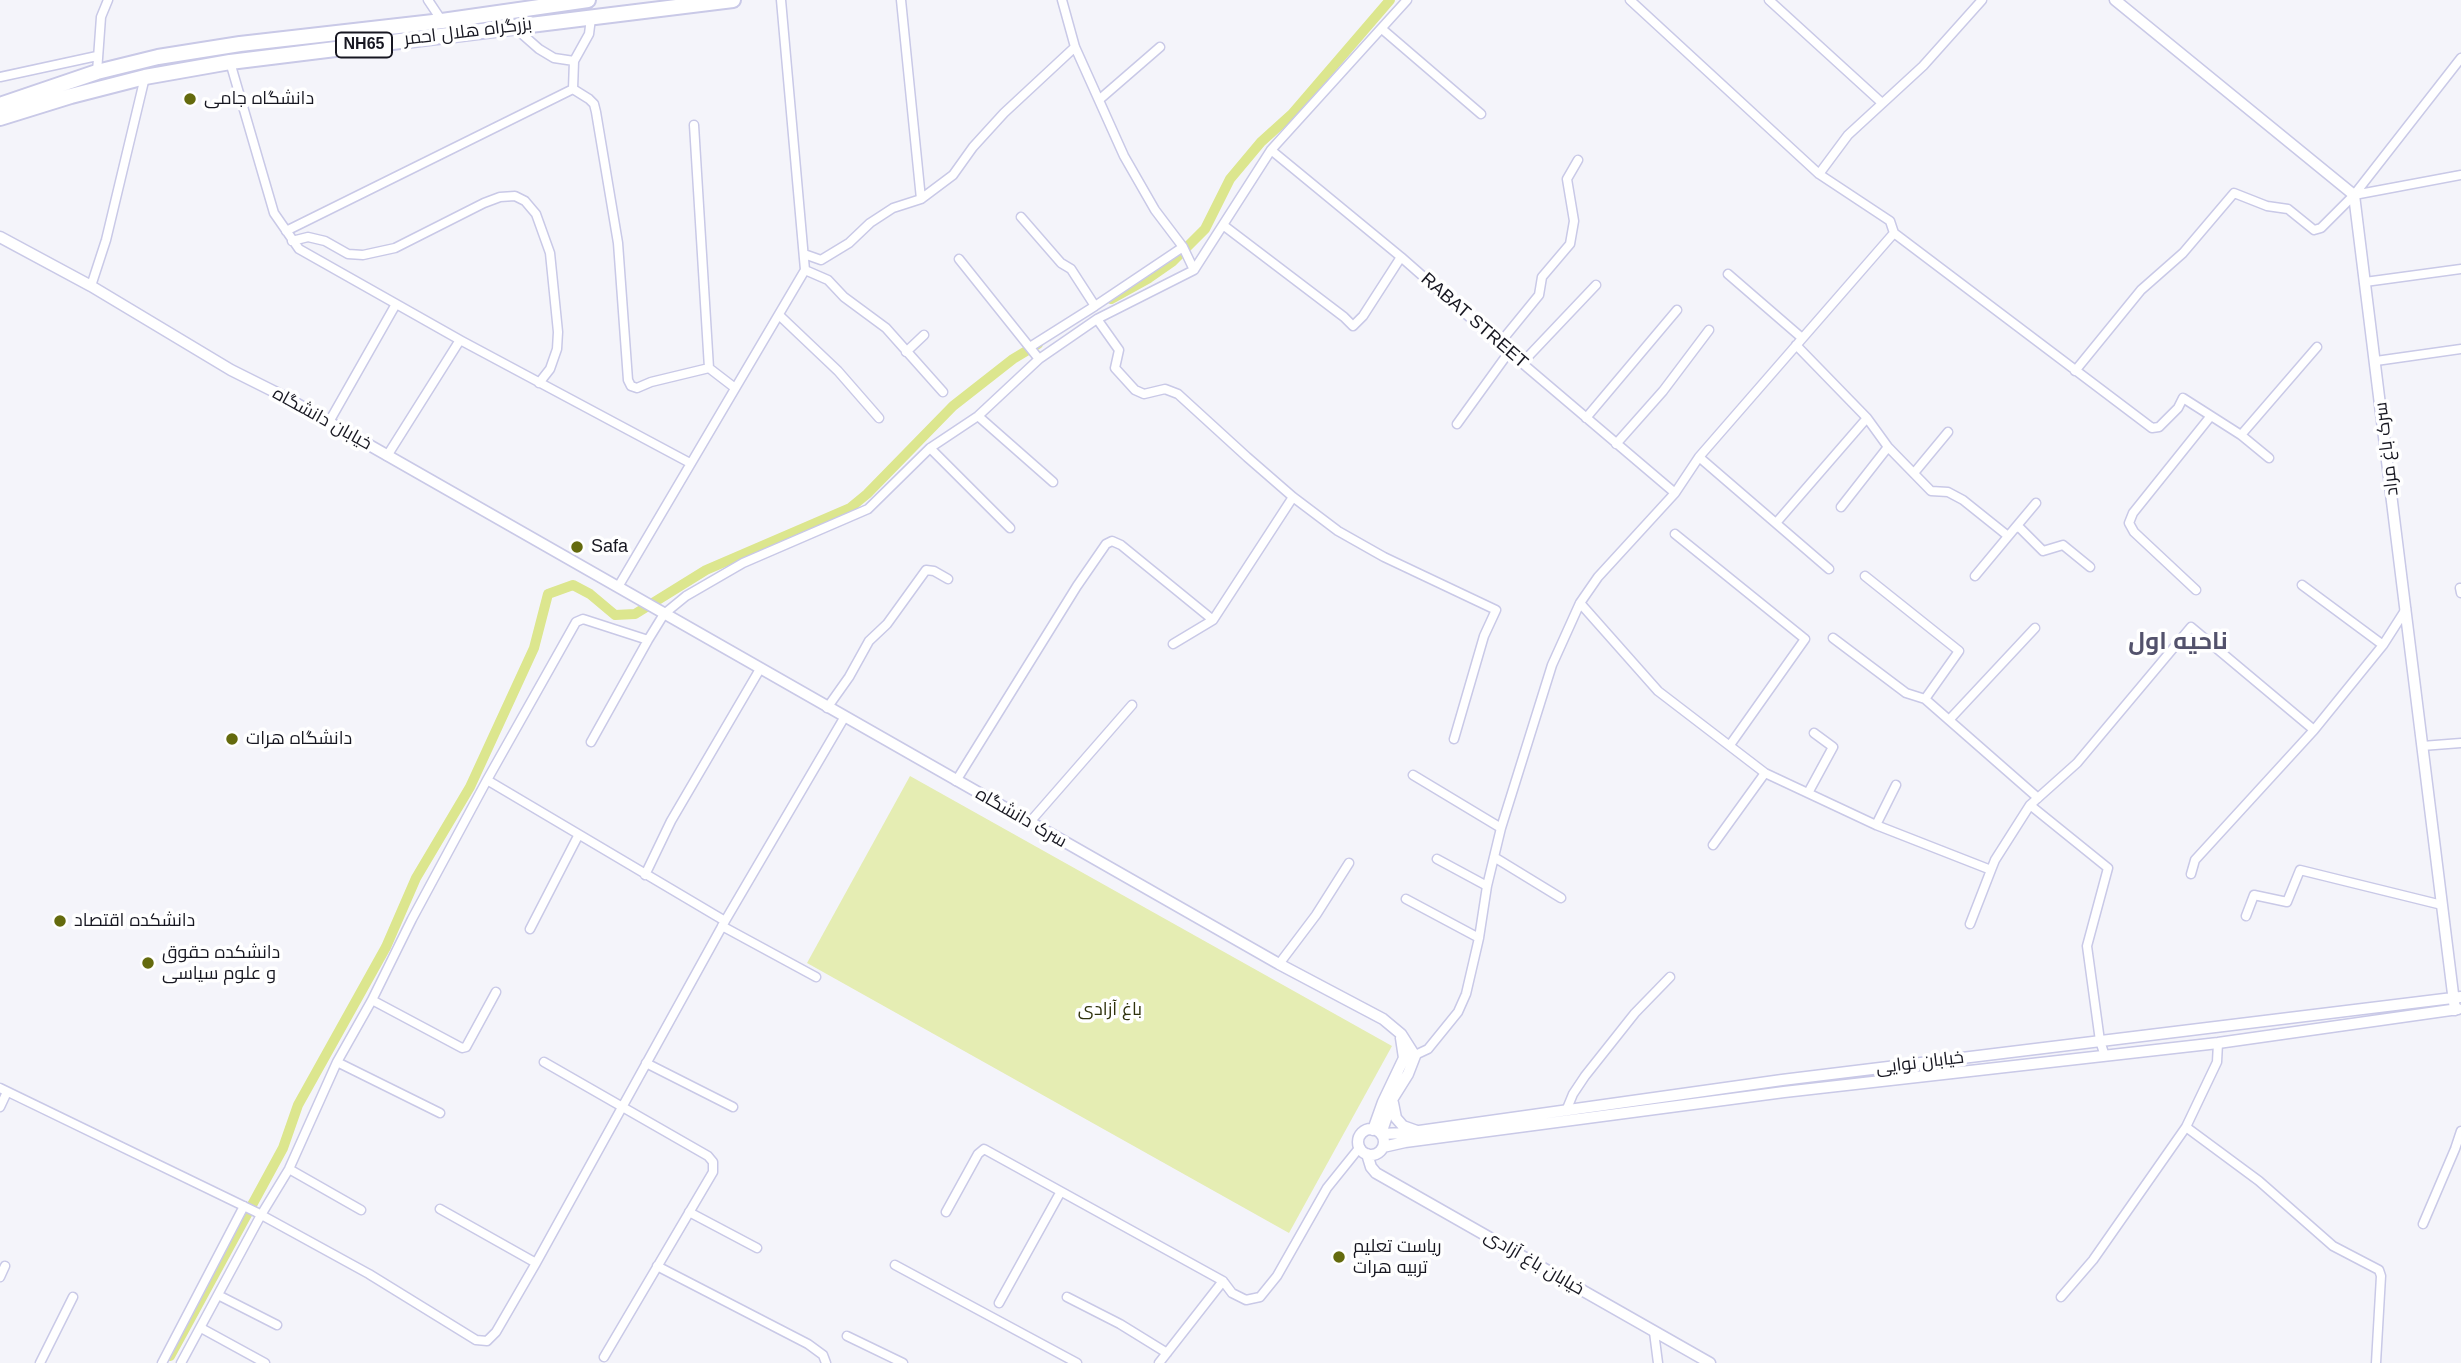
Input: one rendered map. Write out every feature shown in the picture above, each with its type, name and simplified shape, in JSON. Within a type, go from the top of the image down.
[{"type":"highway","name":"بزرگراه هلال احمر","points":[[0,105],[97,72],[158,57],[240,44],[588,0]]},
{"type":"highway","name":"بزرگراه هلال احمر","points":[[0,118],[145,77],[230,62],[733,0]]},
{"type":"street","points":[[97,72],[101,18],[108,0]]},
{"type":"street","points":[[428,0],[442,20]]},
{"type":"street","points":[[618,587],[806,270],[780,0]]},
{"type":"street","points":[[901,0],[921,199]]},
{"type":"street","points":[[1062,0],[1076,47],[1124,156],[1155,210],[1183,247],[1194,270]]},
{"type":"street","points":[[591,743],[648,640],[660,612],[724,573],[868,509],[930,448],[978,416],[1038,359],[1097,319],[1194,270],[1271,150],[1408,0]]},
{"type":"street","points":[[1630,0],[1819,174],[1890,221],[1894,233],[2152,428],[2159,427],[2178,408],[2183,398],[2269,458]]},
{"type":"street","points":[[1769,0],[1881,103]]},
{"type":"street","points":[[1819,174],[1848,135],[1923,66],[1983,0]]},
{"type":"street","points":[[2115,0],[2354,195],[2461,175]]},
{"type":"street","points":[[573,89],[574,61],[589,34],[591,18]]},
{"type":"street","points":[[514,27],[554,58],[574,61]]},
{"type":"street","points":[[1382,29],[1480,114]]},
{"type":"street","points":[[804,254],[821,260],[849,243],[870,223],[893,208],[921,199],[953,175],[1004,113],[1076,47]]},
{"type":"street","points":[[1100,99],[1160,47]]},
{"type":"street","points":[[0,77],[97,55]]},
{"type":"street","points":[[2075,371],[2141,290],[2183,253],[2234,193],[2267,206],[2288,209],[2317,231],[2354,195],[2461,58]]},
{"type":"street","points":[[230,62],[274,213],[292,241],[302,251],[460,340],[690,463]]},
{"type":"street","points":[[91,286],[106,240],[145,77]]},
{"type":"street","points":[[286,231],[573,89]]},
{"type":"street","points":[[573,89],[589,99],[596,112],[618,243],[628,380],[631,386],[637,388],[709,368]]},
{"type":"street","points":[[694,125],[709,368],[735,388]]},
{"type":"street","name":"RABAT STREET","points":[[1271,150],[1401,257],[1675,493]]},
{"type":"street","points":[[1499,344],[1539,295],[1542,277],[1570,244],[1574,220],[1567,178],[1578,160]]},
{"type":"street","name":"سرک باغ مراد","points":[[2354,195],[2442,905],[2458,1009]]},
{"type":"street","points":[[292,241],[308,237],[326,241],[348,254],[363,255],[395,248],[500,197],[515,196],[525,201],[536,214],[550,253],[558,332],[557,349],[550,369],[539,383]]},
{"type":"street","points":[[1021,217],[1061,263],[1071,269],[1095,306]]},
{"type":"street","points":[[1223,225],[1353,326],[1363,316],[1401,257]]},
{"type":"street","points":[[1363,1151],[1376,1154],[1383,1147],[1384,1143],[1377,1132],[1383,1102],[1410,1057],[1427,1049],[1458,1012],[1466,994],[1479,939],[1487,886],[1502,828],[1552,665],[1580,603],[1598,577],[1675,493],[1699,457],[1894,233]]},
{"type":"street","name":"خیابان دانشگاه","points":[[0,237],[91,286],[232,370],[329,422],[643,601]]},
{"type":"street","points":[[1030,347],[1183,247]]},
{"type":"street","points":[[960,259],[1038,359]]},
{"type":"street","points":[[2365,282],[2461,269]]},
{"type":"street","points":[[806,270],[828,280],[844,297],[886,328],[943,392]]},
{"type":"street","points":[[1728,274],[1799,342],[1867,418],[1888,447],[1931,491],[1948,492],[1963,500],[2008,536]]},
{"type":"street","points":[[1522,363],[1596,285]]},
{"type":"street","points":[[329,422],[396,304]]},
{"type":"street","points":[[1586,418],[1677,310]]},
{"type":"street","points":[[779,315],[838,371],[879,418]]},
{"type":"street","points":[[1097,319],[1119,350],[1115,368],[1135,390],[1144,394],[1165,389],[1178,394],[1293,497],[1338,531],[1384,557],[1496,610],[1484,636],[1454,739]]},
{"type":"street","points":[[1616,444],[1663,391],[1709,330]]},
{"type":"street","points":[[906,352],[924,335]]},
{"type":"street","points":[[387,456],[460,340]]},
{"type":"street","points":[[2241,436],[2316,347]]},
{"type":"street","points":[[2376,361],[2461,349]]},
{"type":"street","points":[[1457,424],[1509,352]]},
{"type":"street","points":[[978,416],[1053,482]]},
{"type":"street","points":[[2196,590],[2134,532],[2129,523],[2133,513],[2210,417]]},
{"type":"street","points":[[1776,523],[1867,418]]},
{"type":"street","points":[[1913,473],[1948,432]]},
{"type":"street","points":[[1841,507],[1888,447]]},
{"type":"street","points":[[930,448],[1010,528]]},
{"type":"street","points":[[1699,457],[1829,569]]},
{"type":"street","points":[[1173,643],[1213,620],[1293,497]]},
{"type":"street","points":[[1975,576],[2036,503]]},
{"type":"street","points":[[2015,528],[2022,529],[2043,551],[2063,545],[2090,568]]},
{"type":"street","points":[[1675,534],[1805,639],[1730,745]]},
{"type":"street","points":[[956,781],[1106,544],[1112,541],[1121,545],[1213,620]]},
{"type":"street","points":[[827,708],[849,677],[869,641],[887,624],[926,570],[934,571],[948,579]]},
{"type":"street","points":[[1865,576],[1959,651],[1925,699]]},
{"type":"street","points":[[2302,585],[2383,645]]},
{"type":"street","name":"سرک دانشگاه","points":[[643,601],[1279,964],[1383,1019],[1401,1034],[1410,1057]]},
{"type":"street","points":[[1580,603],[1658,691],[1765,773],[1876,825],[1991,870]]},
{"type":"street","points":[[2191,874],[2195,860],[2314,730],[2383,645],[2406,609]]},
{"type":"street","points":[[181,1363],[259,1213],[289,1169],[337,1062],[487,780],[576,622],[583,619],[648,640]]},
{"type":"street","points":[[1970,924],[1995,860],[2030,805],[2077,763],[2191,627],[2314,730]]},
{"type":"street","points":[[1949,720],[2035,628]]},
{"type":"street","points":[[1833,638],[1906,693],[1925,699],[2038,798]]},
{"type":"street","points":[[645,876],[671,821],[760,669]]},
{"type":"street","points":[[1030,823],[1132,705]]},
{"type":"street","points":[[0,1107],[4,1090],[259,1213],[369,1274],[476,1340],[487,1341],[496,1332],[723,924],[844,718]]},
{"type":"street","points":[[1808,793],[1833,747],[1814,733]]},
{"type":"street","points":[[2423,746],[2461,743]]},
{"type":"street","points":[[1713,845],[1765,773]]},
{"type":"street","points":[[1413,775],[1502,828]]},
{"type":"street","points":[[487,780],[723,924],[816,977]]},
{"type":"street","points":[[1876,825],[1896,785]]},
{"type":"street","points":[[2030,805],[2108,868],[2087,946],[2100,1041],[2105,1056]]},
{"type":"street","points":[[530,929],[579,835]]},
{"type":"street","points":[[1494,857],[1561,898]]},
{"type":"street","points":[[1437,859],[1487,886]]},
{"type":"street","points":[[1279,964],[1316,915],[1349,863]]},
{"type":"street","points":[[2246,916],[2254,895],[2287,902],[2300,870],[2442,905]]},
{"type":"street","points":[[1406,899],[1479,939]]},
{"type":"street","points":[[1566,1111],[1585,1076],[1635,1013],[1670,977]]},
{"type":"street","points":[[372,1000],[462,1048],[466,1047],[496,992]]},
{"type":"street","name":"خیابان نوایی","points":[[1377,1132],[1418,1131],[1783,1080],[2457,997]]},
{"type":"street","name":"خیابان نوایی","points":[[1383,1147],[1784,1093],[2218,1043],[2458,1009]]},
{"type":"street","points":[[2061,1297],[2093,1260],[2186,1126],[2217,1062],[2218,1043]]},
{"type":"street","points":[[1377,1132],[1408,1074],[1410,1057]]},
{"type":"street","points":[[337,1062],[440,1113]]},
{"type":"street","points":[[544,1062],[708,1156],[713,1162],[713,1172],[604,1357]]},
{"type":"street","points":[[646,1062],[733,1107]]},
{"type":"street","points":[[1393,1098],[1392,1109],[1396,1118],[1403,1126],[1418,1131]]},
{"type":"street","points":[[2186,1126],[2259,1181],[2333,1246],[2379,1270],[2381,1276],[2376,1363]]},
{"type":"street","points":[[2423,1224],[2461,1131]]},
{"type":"street","points":[[1363,1151],[1359,1142],[1363,1133],[1377,1132]]},
{"type":"street","points":[[946,1212],[978,1154],[984,1149],[1223,1281],[1232,1293],[1246,1300],[1260,1297],[1277,1276],[1327,1188],[1363,1151]]},
{"type":"street","name":"خیابان باغ آزادی","points":[[1363,1151],[1376,1173],[1710,1363]]},
{"type":"street","points":[[289,1169],[361,1210]]},
{"type":"street","points":[[999,1303],[1060,1193]]},
{"type":"street","points":[[162,1363],[244,1206]]},
{"type":"street","points":[[440,1209],[536,1262]]},
{"type":"street","points":[[689,1212],[757,1248]]},
{"type":"street","points":[[895,1265],[1077,1363]]},
{"type":"street","points":[[0,1277],[5,1266]]},
{"type":"street","points":[[657,1266],[808,1344],[823,1355],[825,1363]]},
{"type":"street","points":[[1159,1363],[1223,1281]]},
{"type":"street","points":[[218,1295],[277,1325]]},
{"type":"street","points":[[40,1363],[73,1297]]},
{"type":"street","points":[[1067,1297],[1120,1324],[1167,1353]]},
{"type":"street","points":[[201,1328],[265,1363]]},
{"type":"street","points":[[1654,1332],[1658,1363]]},
{"type":"street","points":[[847,1336],[903,1363]]},
{"type":"green space","name":"باغ آزادی","points":[[910,776],[1392,1046],[1289,1233],[807,963]]},
{"type":"waterway","points":[[1111,299],[1172,262],[1205,229],[1230,179],[1261,142],[1292,114],[1390,0]]},
{"type":"waterway","points":[[170,1356],[283,1148],[298,1105],[386,947],[416,878],[470,787],[534,648],[548,594],[573,585],[590,594],[615,615],[635,614],[706,570],[850,508],[953,406],[1013,359],[1038,344]]},
{"type":"place","name":"دانشگاه جامی","points":[[190,99]]},
{"type":"place","name":"Safa","points":[[577,547]]},
{"type":"place","name":"دانشگاه هرات","points":[[232,739]]},
{"type":"place","name":"دانشکده اقتصاد","points":[[60,921]]},
{"type":"place","name":"دانشکده حقوق و علوم سیاسی","points":[[148,963]]},
{"type":"place","name":"ریاست تعلیم تربیه هرات","points":[[1339,1257]]},
{"type":"district","name":"ناحیه اول","points":[[2178,642]]}]
